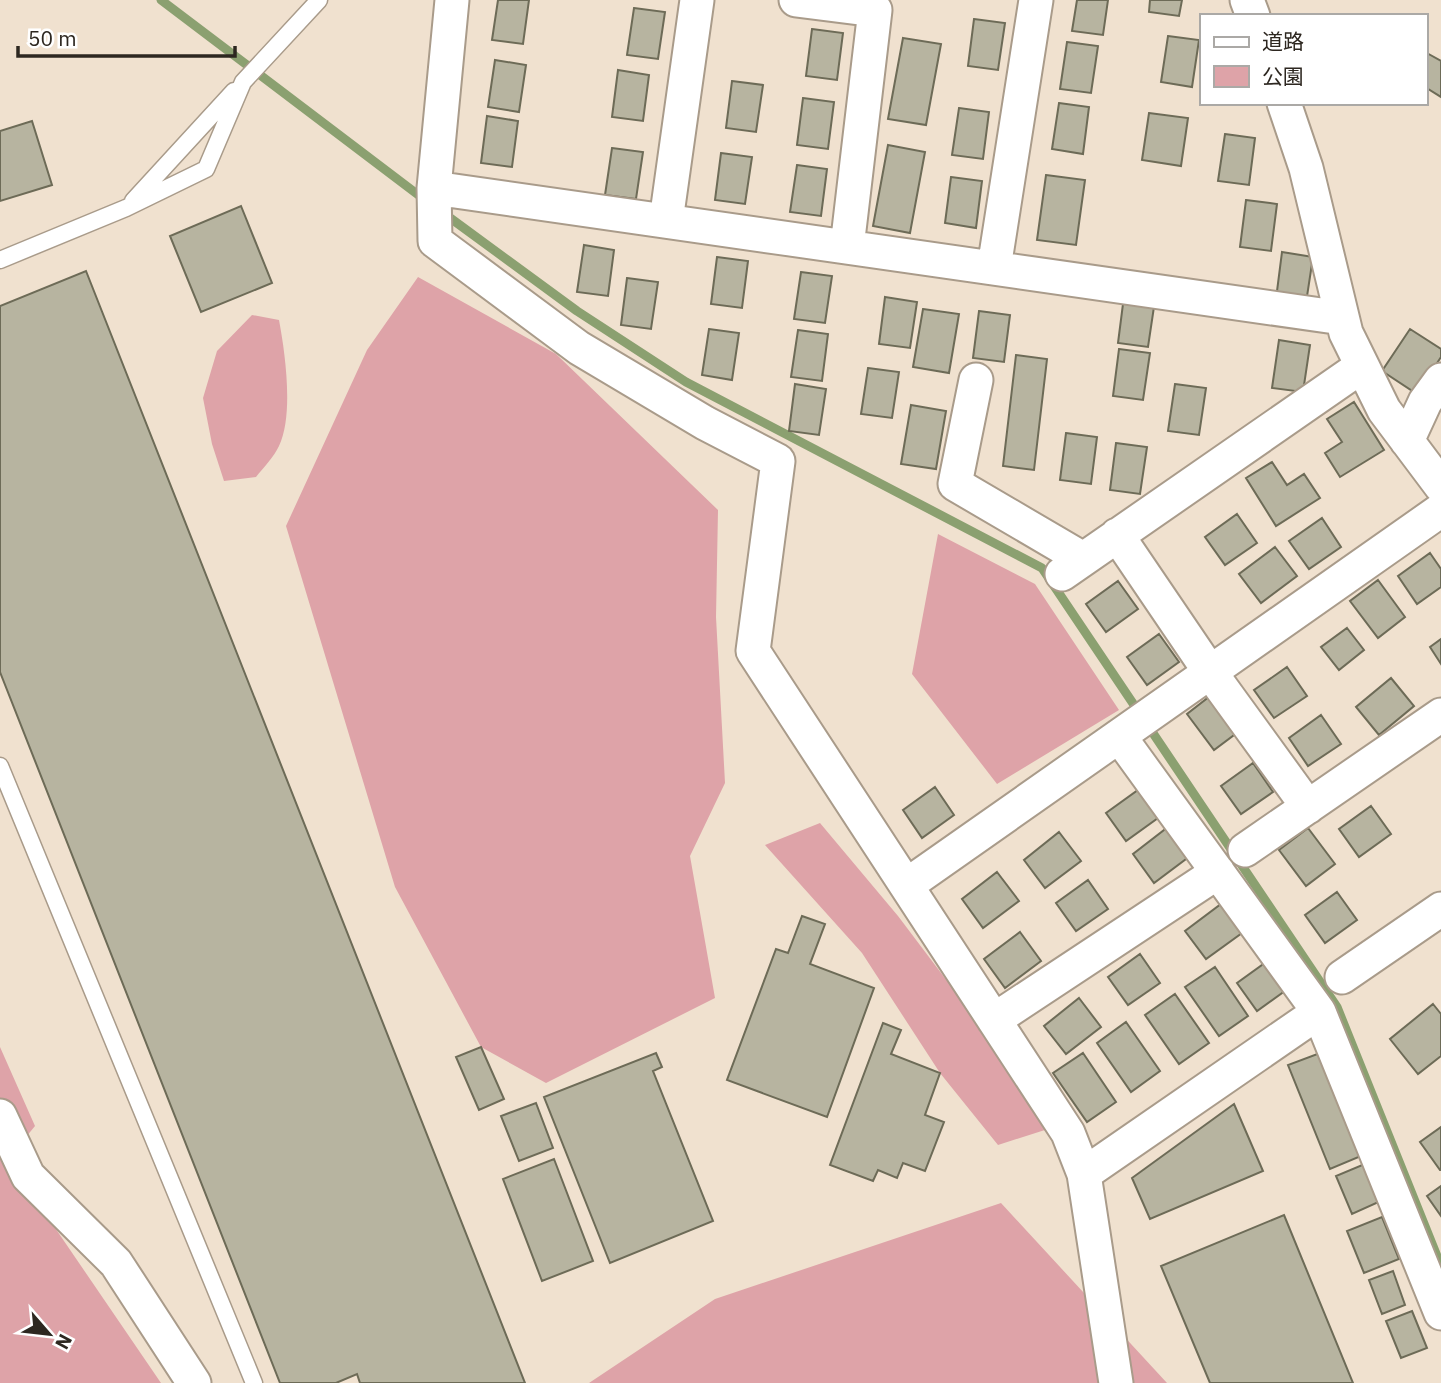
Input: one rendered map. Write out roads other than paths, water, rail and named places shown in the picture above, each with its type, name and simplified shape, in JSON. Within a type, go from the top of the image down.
[{"type":"street","points":[[452,0],[434,188],[435,241],[579,348],[705,423],[778,461],[753,651],[1068,1133],[1084,1174],[1116,1383]]},
{"type":"street","points":[[666,221],[697,0]]},
{"type":"street","points":[[796,0],[875,10],[847,247]]},
{"type":"street","points":[[994,268],[1036,0]]},
{"type":"street","points":[[1284,105],[1306,169],[1346,333],[1384,410],[1441,486]]},
{"type":"street","points":[[434,188],[1342,318]]},
{"type":"street","points":[[975,380],[955,484],[1073,566],[1362,366]]},
{"type":"street","points":[[1407,441],[1425,401],[1441,380]]},
{"type":"street","points":[[906,885],[1441,510]]},
{"type":"street","points":[[1117,535],[1210,672],[1308,807]]},
{"type":"street","points":[[1245,850],[1441,715]]},
{"type":"street","points":[[1119,736],[1319,1012],[1441,1313]]},
{"type":"street","points":[[994,1020],[1218,872]]},
{"type":"street","points":[[1342,977],[1441,909]]},
{"type":"street","points":[[1084,1174],[1319,1012]]},
{"type":"street","points":[[0,1116],[28,1176],[117,1263],[194,1383]]},
{"type":"lane","points":[[126,208],[319,0]]},
{"type":"lane","points":[[0,260],[126,208],[206,169],[243,82]]},
{"type":"lane","points":[[0,766],[254,1383]]},
{"type":"waterway","points":[[161,0],[425,200]]},
{"type":"waterway","points":[[442,212],[577,311],[686,382],[1042,568],[1337,1007],[1441,1266]]}]
